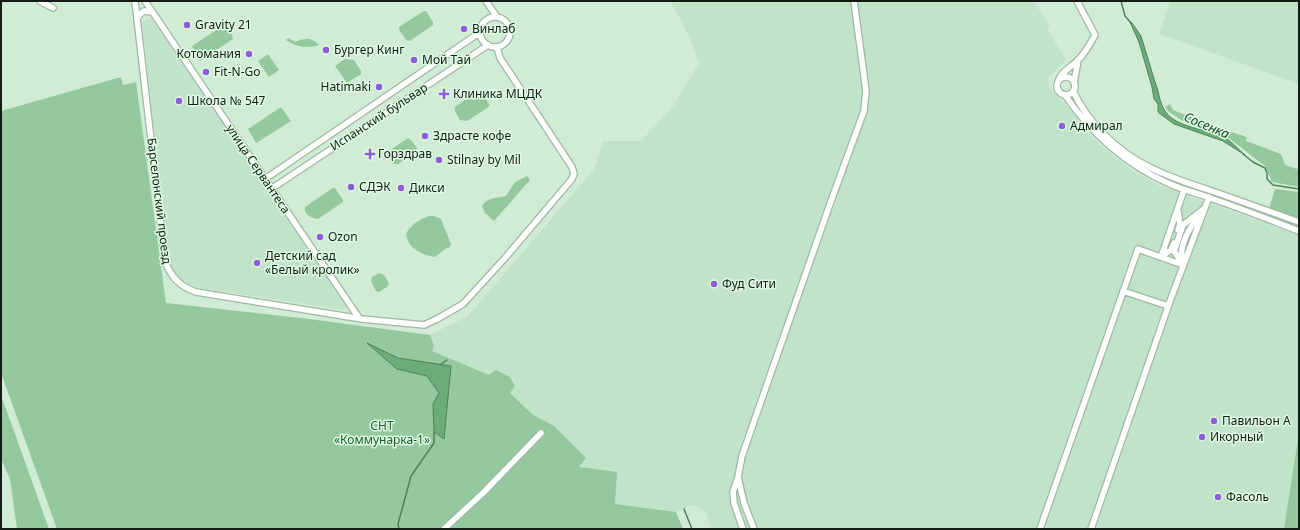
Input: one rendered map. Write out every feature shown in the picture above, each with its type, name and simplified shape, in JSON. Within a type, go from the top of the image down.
[{"type":"street","points":[[40,1],[53,8]]},
{"type":"street","name":"Барселонский проезд","points":[[135,1],[165,261],[168,270],[174,279],[180,285],[196,292],[359,318],[424,325],[438,319],[460,306],[505,258],[572,179],[574,174],[572,167],[500,58],[497,47]]},
{"type":"street","name":"улица Сервантеса","points":[[145,1],[359,318]]},
{"type":"street","points":[[486,1],[497,17],[506,22],[510,31],[506,41],[497,47],[488,45],[484,42],[479,33],[481,25],[484,21],[488,18],[497,17]]},
{"type":"street","points":[[743,529],[734,503],[733,492],[738,477],[742,456],[864,111],[866,91],[854,1]]},
{"type":"street","points":[[1077,1],[1095,35],[1088,48],[1078,60],[1060,76],[1058,90],[1060,93],[1065,95],[1094,132],[1120,155],[1145,172],[1184,190],[1209,197],[1299,231]]},
{"type":"street","points":[[137,20],[139,15],[144,11],[152,12]]},
{"type":"street","name":"Испанский бульвар","points":[[265,179],[479,33]]},
{"type":"street","name":"Испанский бульвар","points":[[271,189],[488,45]]},
{"type":"street","points":[[1078,60],[1073,91],[1079,105],[1097,128],[1123,151],[1148,167],[1172,177],[1299,222]]},
{"type":"street","points":[[1058,82],[1061,78],[1066,77],[1071,79],[1074,83]]},
{"type":"street","points":[[1065,95],[1073,91]]},
{"type":"street","points":[[1161,257],[1163,242],[1170,221],[1178,208],[1184,190]]},
{"type":"street","points":[[1091,529],[1168,306],[1209,197]]},
{"type":"street","points":[[1183,265],[1178,252],[1186,226],[1205,207]]},
{"type":"street","points":[[1161,257],[1171,250],[1180,224],[1178,208]]},
{"type":"street","points":[[1040,529],[1138,249],[1183,265]]},
{"type":"street","points":[[1123,291],[1168,306]]},
{"type":"street","points":[[342,315],[349,312],[350,306]]},
{"type":"street","points":[[444,529],[483,493],[541,433]]},
{"type":"street","points":[[738,477],[744,503],[754,529]]},
{"type":"shaded area","name":"Фуд Сити","points":[[670,1],[1033,1],[1050,26],[1047,29],[1066,60],[1048,78],[1052,91],[1065,104],[1089,134],[1111,154],[1131,170],[1158,185],[1299,235],[1299,529],[711,529],[705,511],[692,505],[676,512],[615,504],[578,467],[586,459],[554,426],[533,415],[510,393],[515,386],[431,351],[434,345],[430,335],[468,316],[595,168],[603,141],[641,141],[674,105],[696,68],[700,64],[687,32]]},
{"type":"shaded area","points":[[1170,1],[1299,1],[1299,84],[1160,34]]},
{"type":"shaded area","name":"Школа № 547","points":[[151,18],[348,306],[343,310],[195,287],[181,281],[173,271],[168,253],[142,22]]},
{"type":"shaded area","points":[[1130,22],[1141,36],[1160,100],[1163,108],[1170,117],[1184,125],[1224,137],[1245,155],[1223,141],[1174,124],[1159,113],[1158,104],[1154,99],[1139,42]]},
{"type":"shaded area","points":[[367,343],[398,358],[451,366],[444,439],[434,432],[433,404],[439,393],[427,376],[397,369]]},
{"type":"green space","points":[[426,11],[433,22],[433,25],[410,41],[406,40],[399,30],[399,27]]},
{"type":"green space","points":[[224,25],[230,31],[233,39],[200,61],[192,46]]},
{"type":"green space","points":[[289,38],[295,42],[311,39],[319,45],[310,47],[298,46],[286,40]]},
{"type":"green space","points":[[268,54],[279,70],[269,77],[258,61]]},
{"type":"green space","points":[[345,59],[354,60],[361,71],[361,74],[347,83],[335,66]]},
{"type":"green space","name":"СНТ «Коммунарка-1»","points":[[121,77],[123,85],[136,82],[166,303],[309,319],[430,335],[434,345],[432,351],[489,375],[496,370],[510,377],[515,386],[510,393],[533,415],[554,426],[586,458],[579,467],[617,472],[615,504],[676,512],[683,529],[57,529],[1,373],[1,111]]},
{"type":"green space","points":[[479,90],[482,91],[490,106],[467,121],[460,120],[455,111],[455,107]]},
{"type":"green space","points":[[1170,104],[1173,110],[1247,137],[1246,141],[1281,154],[1285,165],[1297,169],[1299,165],[1299,187],[1272,182],[1265,166],[1226,136],[1183,121],[1169,112],[1165,107]]},
{"type":"green space","points":[[281,107],[291,121],[256,143],[248,129]]},
{"type":"green space","points":[[408,138],[417,148],[416,152],[398,164],[394,164],[388,155],[389,151]]},
{"type":"green space","points":[[527,176],[530,180],[494,221],[485,213],[482,206],[484,203],[492,198],[506,196],[515,182]]},
{"type":"green space","points":[[335,188],[343,202],[318,219],[307,214],[305,207]]},
{"type":"green space","points":[[1275,189],[1299,192],[1299,219],[1269,209]]},
{"type":"green space","points":[[429,216],[434,216],[441,219],[451,244],[450,247],[435,257],[425,255],[416,250],[410,244],[406,234],[416,223]]},
{"type":"green space","points":[[379,273],[384,275],[389,283],[387,287],[379,292],[376,291],[371,281],[372,277]]},
{"type":"green space","points":[[1,395],[49,529],[17,529],[10,479],[3,463],[1,462]]},
{"type":"green space","points":[[1299,433],[1299,529],[1284,529]]},
{"type":"waterway","name":"Сосенка","points":[[1121,1],[1125,16],[1131,23]]},
{"type":"waterway","name":"Сосенка","points":[[1243,154],[1253,162],[1265,168],[1267,179],[1273,185],[1299,189]]},
{"type":"waterway","points":[[440,365],[447,360]]},
{"type":"waterway","points":[[399,529],[398,524],[411,476],[434,443],[434,432]]},
{"type":"waterway","points":[[684,509],[692,529]]},
{"type":"place","name":"Gravity 21","points":[[187,25]]},
{"type":"place","name":"Винлаб","points":[[464,29]]},
{"type":"place","name":"Бургер Кинг","points":[[326,50]]},
{"type":"place","name":"Котомания","points":[[249,54]]},
{"type":"place","name":"Мой Тай","points":[[414,60]]},
{"type":"place","name":"Fit-N-Go","points":[[206,72]]},
{"type":"place","name":"Hatimaki","points":[[379,87]]},
{"type":"place","name":"Клиника МЦДК","points":[[444,94]]},
{"type":"place","name":"Школа № 547","points":[[179,101]]},
{"type":"place","name":"Адмирал","points":[[1062,126]]},
{"type":"place","name":"Здрасте кофе","points":[[425,136]]},
{"type":"place","name":"Горздрав","points":[[370,154]]},
{"type":"place","name":"Stilnay by Mil","points":[[439,160]]},
{"type":"place","name":"СДЭК","points":[[351,187]]},
{"type":"place","name":"Дикси","points":[[401,188]]},
{"type":"place","name":"Ozon","points":[[320,237]]},
{"type":"place","name":"Детский сад «Белый кролик»","points":[[257,263]]},
{"type":"place","name":"Фуд Сити","points":[[714,284]]},
{"type":"place","name":"Павильон А","points":[[1214,421]]},
{"type":"place","name":"Икорный","points":[[1202,437]]},
{"type":"place","name":"Фасоль","points":[[1218,497]]}]
